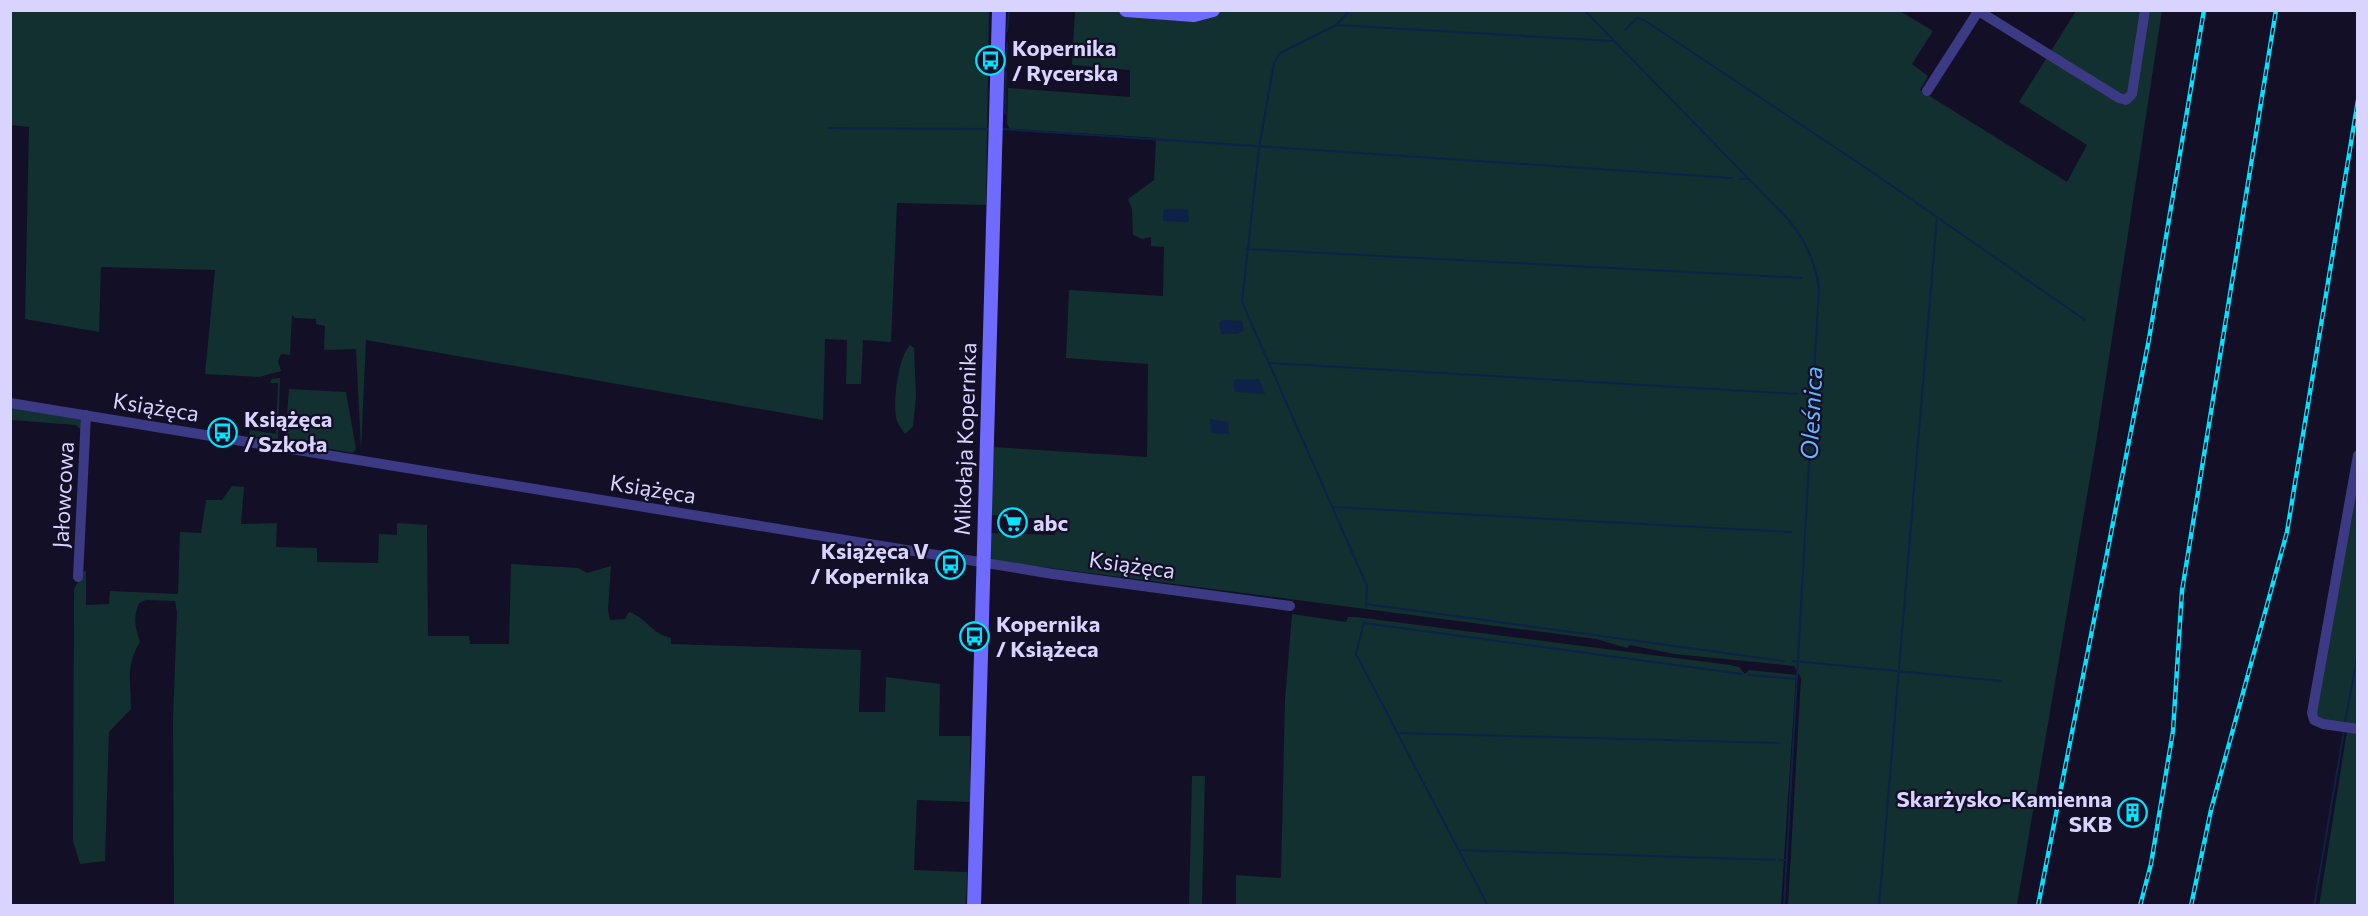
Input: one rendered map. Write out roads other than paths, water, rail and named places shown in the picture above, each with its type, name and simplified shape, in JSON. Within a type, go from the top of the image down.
[{"type":"street","name":"Mikołaja Kopernika","points":[[974,906],[999,10]]},
{"type":"street","points":[[1126,10],[1194,15],[1213,10]]},
{"type":"street","points":[[1928,91],[1978,11],[2119,98],[2126,100],[2132,94],[2145,10]]},
{"type":"street","name":"Książęca","points":[[10,403],[1053,574],[1290,606]]},
{"type":"street","name":"Jałowcowa","points":[[78,577],[86,415]]},
{"type":"street","points":[[2358,455],[2312,712],[2317,722],[2358,729]]},
{"type":"water","points":[[1188,209],[1189,222],[1163,221],[1163,211]]},
{"type":"water","points":[[1223,320],[1242,321],[1244,330],[1237,334],[1221,334],[1219,322]]},
{"type":"water","points":[[1236,379],[1259,379],[1265,394],[1235,392],[1233,383]]},
{"type":"water","points":[[1210,419],[1228,422],[1229,434],[1211,433]]},
{"type":"waterway","points":[[1350,10],[1336,25],[1280,53],[1274,63],[1259,148],[1242,302],[1367,586],[1366,607]]},
{"type":"waterway","name":"Oleśnica","points":[[1584,10],[1787,218],[1808,251],[1817,278],[1819,288],[1784,906]]},
{"type":"waterway","points":[[1007,31],[1009,11]]},
{"type":"waterway","points":[[1625,30],[1637,18],[1644,20],[1872,172],[2085,320]]},
{"type":"waterway","points":[[1336,25],[1612,41]]},
{"type":"waterway","points":[[1006,56],[1007,43]]},
{"type":"waterway","points":[[1005,114],[1006,72]]},
{"type":"waterway","points":[[830,128],[989,129]]},
{"type":"waterway","points":[[1002,129],[1732,178]]},
{"type":"waterway","name":"Oleśnica","points":[[1740,179],[1749,179]]},
{"type":"waterway","points":[[1879,906],[1937,217]]},
{"type":"waterway","points":[[1246,249],[1802,278]]},
{"type":"waterway","points":[[1269,363],[1798,394]]},
{"type":"waterway","points":[[1332,507],[1791,532]]},
{"type":"waterway","points":[[1366,604],[1784,661]]},
{"type":"waterway","points":[[1364,622],[1356,654],[1488,906]]},
{"type":"waterway","points":[[1364,623],[1742,674]]},
{"type":"waterway","points":[[2345,722],[2358,652]]},
{"type":"waterway","points":[[1793,661],[2001,681]]},
{"type":"waterway","points":[[1749,675],[1797,679]]},
{"type":"waterway","points":[[2314,906],[2344,731]]},
{"type":"waterway","points":[[1397,733],[1779,743]]},
{"type":"waterway","points":[[1459,850],[1775,860]]},
{"type":"waterway","name":"Oleśnica","points":[[1779,860],[1787,860]]},
{"type":"railway","points":[[2038,906],[2149,339],[2204,10]]},
{"type":"railway","points":[[2140,906],[2151,864],[2173,731],[2182,591],[2276,10]]},
{"type":"railway","points":[[2191,906],[2211,810],[2287,532],[2358,100]]},
{"type":"place","name":"Kopernika / Rycerska","points":[[991,61]]},
{"type":"place","name":"Książęca / Szkoła","points":[[223,432]]},
{"type":"place","name":"abc","points":[[1012,523]]},
{"type":"place","name":"Książęca V / Kopernika","points":[[950,564]]},
{"type":"place","name":"Kopernika / Książeca","points":[[975,637]]},
{"type":"place","name":"Skarżysko-Kamienna SKB","points":[[2133,812]]}]
